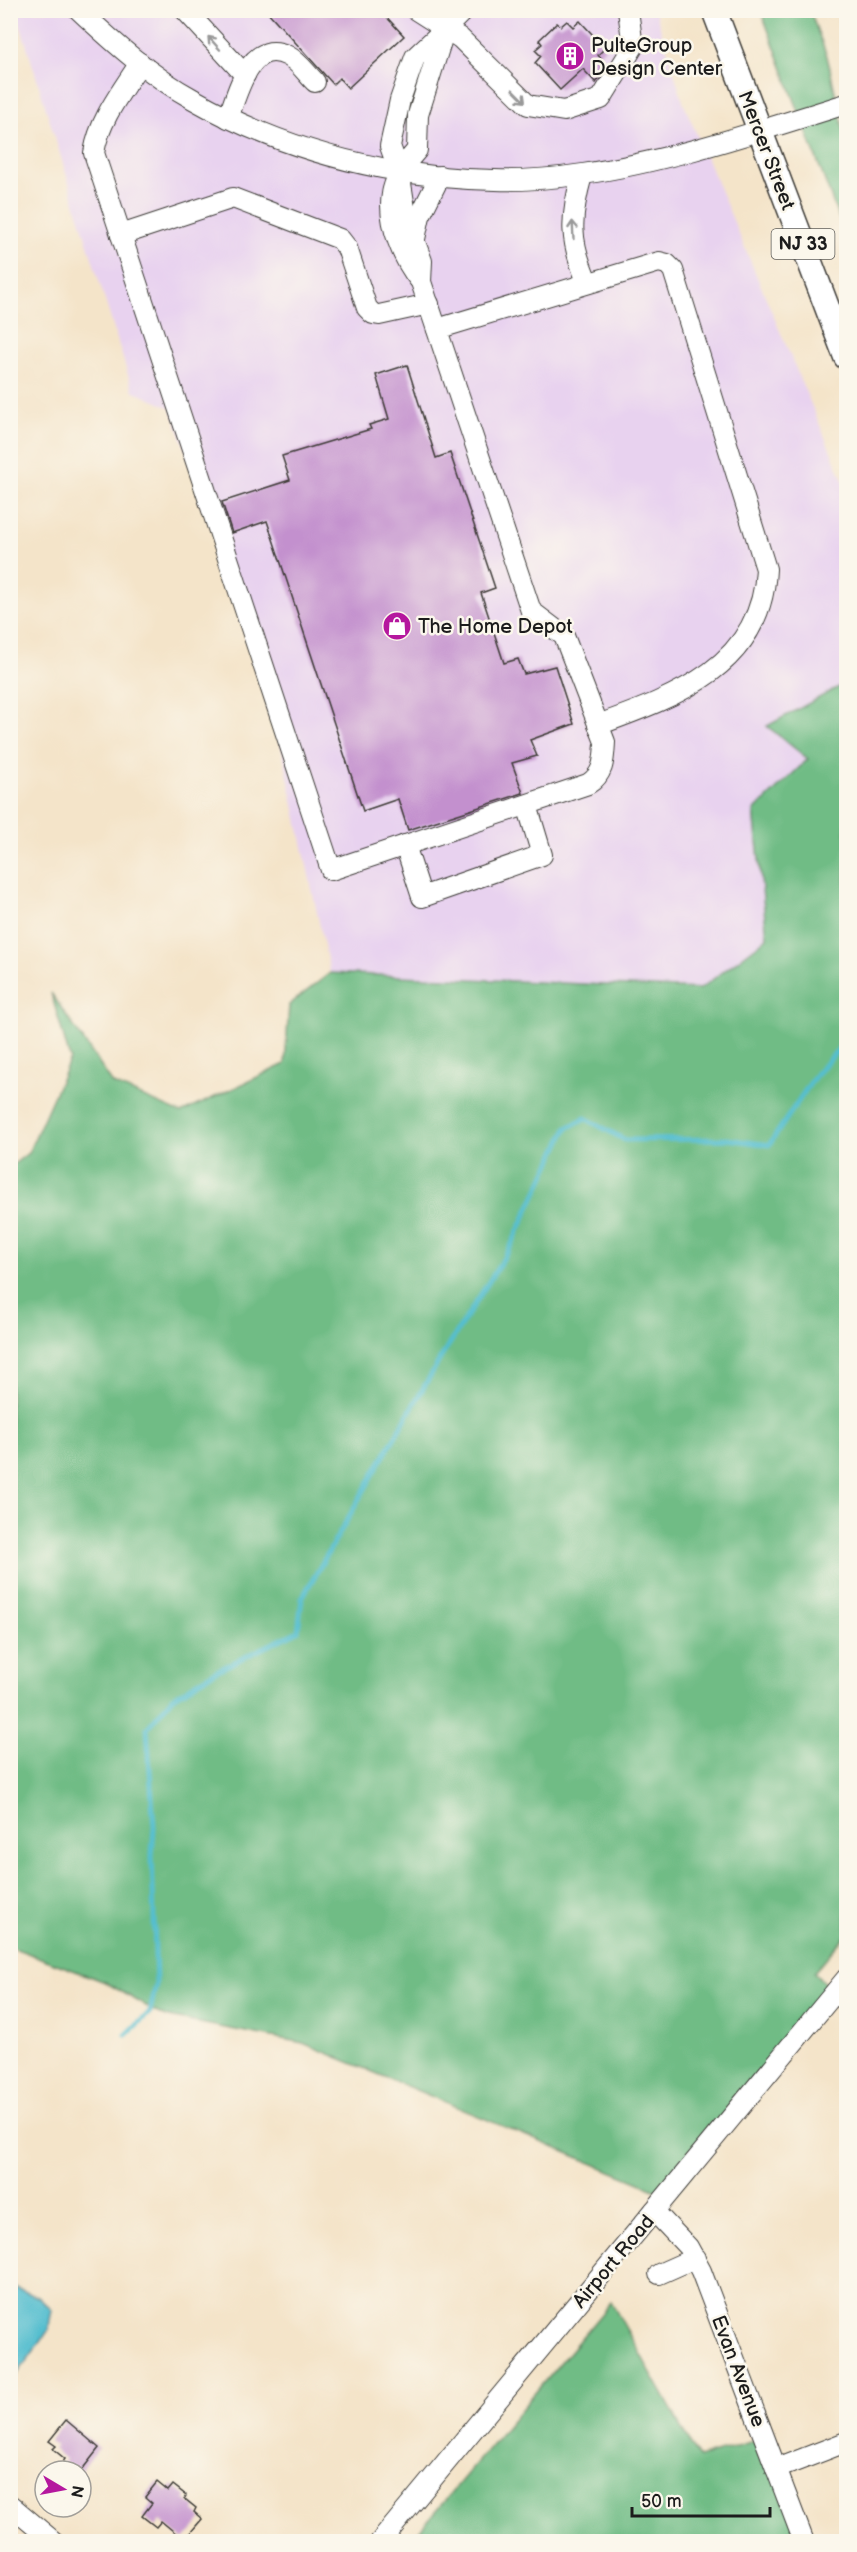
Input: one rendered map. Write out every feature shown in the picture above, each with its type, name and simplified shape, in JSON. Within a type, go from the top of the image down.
[{"type":"main road","name":"Mercer Street","points":[[714,10],[846,357]]},
{"type":"street","points":[[79,10],[140,63],[193,99],[228,118],[276,139],[322,154],[399,171],[440,176],[525,179],[582,175],[631,165],[846,104]]},
{"type":"street","points":[[184,10],[245,75]]},
{"type":"street","points":[[416,10],[422,16],[446,29],[478,55],[528,105],[564,111],[601,99],[633,47],[628,10]]},
{"type":"street","points":[[140,63],[104,120],[96,137],[94,153],[331,870],[588,784],[600,773],[605,742],[564,636],[531,611],[429,303],[421,282],[410,268],[393,220],[392,193],[399,171],[417,150],[418,115],[446,29],[464,10]]},
{"type":"street","points":[[228,118],[245,75],[253,62],[264,52],[275,51],[289,57],[315,82]]},
{"type":"street","points":[[399,171],[403,203],[422,261],[421,282]]},
{"type":"street","points":[[582,175],[572,221],[576,254],[588,283]]},
{"type":"street","points":[[414,241],[420,216],[440,176]]},
{"type":"street","points":[[121,235],[233,198],[333,234],[340,239],[347,248],[367,308],[373,314],[379,315],[429,303]]},
{"type":"street","points":[[437,329],[659,262],[667,264],[673,270],[766,569],[765,583],[759,608],[742,642],[730,657],[684,691],[598,725]]},
{"type":"street","points":[[405,845],[422,897],[542,855],[527,805]]},
{"type":"street","name":"Airport Road","points":[[380,2541],[846,1979]]},
{"type":"street","name":"Evan Avenue","points":[[654,2211],[688,2247],[695,2258],[804,2541]]},
{"type":"street","points":[[659,2274],[695,2258]]},
{"type":"street","points":[[776,2469],[846,2442]]},
{"type":"street","points":[[10,2505],[54,2541]]},
{"type":"shaded area","points":[[16,11],[655,11],[683,102],[846,487],[846,683],[767,726],[809,759],[754,811],[767,938],[700,989],[330,973],[268,684],[171,408],[133,391]]},
{"type":"green space","points":[[761,11],[810,11],[827,56],[846,140],[846,237]]},
{"type":"green space","points":[[846,683],[846,1935],[814,1972],[833,1992],[673,2197],[303,2043],[163,2016],[105,1982],[11,1947],[10,1167],[28,1153],[70,1059],[51,993],[113,1084],[181,1113],[285,1064],[289,1005],[330,973],[700,989],[767,938],[754,811],[808,759],[767,726]]},
{"type":"green space","points":[[611,2302],[699,2458],[763,2438],[802,2542],[410,2542]]},
{"type":"water","points":[[11,2286],[38,2297],[52,2310],[48,2331],[11,2383]]},
{"type":"building","points":[[266,10],[380,10],[404,36],[348,88],[339,78],[333,84]]},
{"type":"building","name":"PulteGroup Design Center","points":[[567,21],[573,27],[580,21],[605,48],[598,55],[607,66],[596,83],[583,69],[560,90],[535,63],[541,56],[535,50],[542,44],[539,40],[557,23],[561,26]]},
{"type":"building","name":"The Home Depot","points":[[407,365],[436,458],[450,453],[495,588],[481,593],[504,663],[518,659],[524,674],[555,666],[574,724],[530,740],[537,756],[512,763],[523,793],[408,830],[398,799],[363,811],[267,521],[232,533],[222,502],[290,480],[282,456],[371,429],[369,425],[389,419],[376,375]]},
{"type":"building","points":[[66,2420],[99,2448],[90,2459],[65,2459],[53,2449],[56,2446],[49,2441]]},
{"type":"building","points":[[157,2482],[168,2491],[173,2485],[187,2496],[185,2499],[196,2508],[194,2512],[202,2519],[184,2540],[161,2521],[156,2527],[142,2516],[152,2503],[145,2497]]},
{"type":"waterway","points":[[126,2035],[150,2012],[156,1984],[152,1855],[154,1827],[147,1728],[172,1698],[214,1672],[298,1631],[302,1598],[440,1359],[510,1248],[567,1128],[585,1118],[625,1140],[727,1139],[769,1145],[817,1073],[846,1041]]},
{"type":"place","name":"PulteGroup Design Center","points":[[570,56]]},
{"type":"place","name":"The Home Depot","points":[[397,626]]}]
